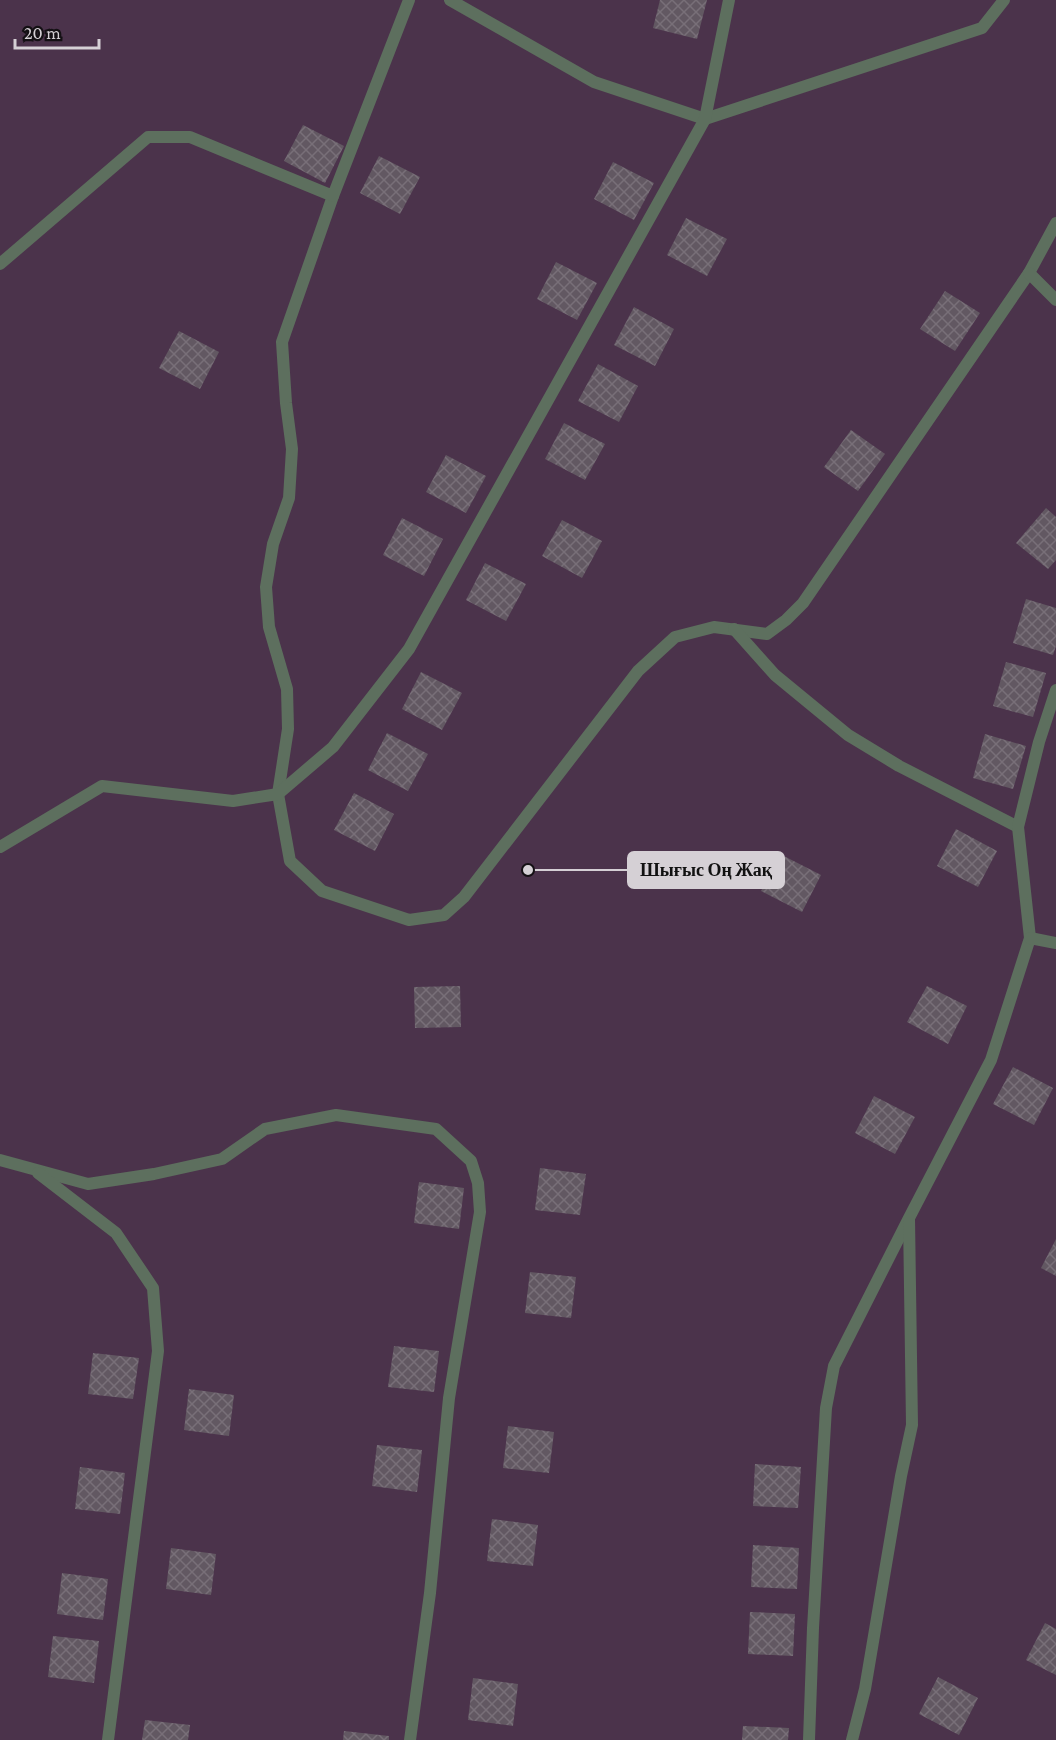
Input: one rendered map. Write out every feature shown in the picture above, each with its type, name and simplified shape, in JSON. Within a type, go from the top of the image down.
[{"type":"street","points":[[409,0],[333,196],[282,342],[292,449],[290,498],[273,544],[266,587],[269,627],[287,689],[288,729],[278,794],[290,861],[322,891],[409,920],[444,915],[464,897],[638,670],[675,637],[714,627],[767,634],[786,620],[803,603],[1029,273],[1056,223]]},
{"type":"street","points":[[450,0],[594,82],[705,119],[982,28],[1005,0]]},
{"type":"street","points":[[0,847],[102,786],[233,801],[278,794],[333,747],[409,649],[705,119],[729,0]]},
{"type":"street","points":[[0,264],[148,137],[190,137],[333,196]]},
{"type":"street","points":[[1029,273],[1056,300]]},
{"type":"street","points":[[734,629],[775,675],[848,735],[899,766],[1018,827]]},
{"type":"street","points":[[809,1740],[826,1408],[834,1366],[991,1060],[1030,938],[1018,827],[1056,690]]},
{"type":"street","points":[[1030,938],[1056,943]]},
{"type":"street","points":[[0,1160],[88,1184],[154,1174],[222,1159],[265,1129],[336,1115],[436,1129],[471,1161],[478,1183],[480,1212],[449,1398],[430,1593],[410,1740]]},
{"type":"street","points":[[32,1169],[116,1233],[153,1288],[158,1351],[108,1740]]},
{"type":"street","points":[[852,1740],[865,1689],[901,1476],[912,1425],[909,1218]]},
{"type":"shaded area","points":[[0,0],[1056,0],[1056,1740],[0,1740]]},
{"type":"building","points":[[660,0],[707,0],[697,39],[653,28]]},
{"type":"building","points":[[303,125],[344,146],[325,183],[284,161]]},
{"type":"building","points":[[379,156],[420,177],[400,214],[360,193]]},
{"type":"building","points":[[613,162],[654,183],[634,220],[594,199]]},
{"type":"building","points":[[686,218],[727,239],[707,276],[667,255]]},
{"type":"building","points":[[556,262],[597,283],[577,320],[537,299]]},
{"type":"building","points":[[945,291],[980,313],[955,351],[920,329]]},
{"type":"building","points":[[634,307],[674,329],[655,366],[614,345]]},
{"type":"building","points":[[179,331],[219,352],[200,389],[159,368]]},
{"type":"building","points":[[598,364],[638,386],[619,422],[578,401]]},
{"type":"building","points":[[564,423],[605,444],[585,480],[545,459]]},
{"type":"building","points":[[851,430],[885,454],[858,491],[824,467]]},
{"type":"building","points":[[446,455],[486,476],[466,513],[426,492]]},
{"type":"building","points":[[1046,508],[1056,517],[1056,560],[1048,569],[1016,543]]},
{"type":"building","points":[[402,518],[443,539],[424,576],[383,555]]},
{"type":"building","points":[[562,520],[602,541],[582,578],[542,556]]},
{"type":"building","points":[[485,563],[526,584],[506,621],[466,600]]},
{"type":"building","points":[[1026,599],[1056,608],[1056,646],[1053,655],[1013,643]]},
{"type":"building","points":[[1006,662],[1046,673],[1033,717],[993,706]]},
{"type":"building","points":[[421,672],[462,693],[442,730],[402,709]]},
{"type":"building","points":[[387,733],[428,754],[408,791],[368,770]]},
{"type":"building","points":[[985,734],[1026,746],[1013,789],[973,778]]},
{"type":"building","points":[[354,793],[394,814],[375,851],[334,830]]},
{"type":"building","points":[[956,829],[997,851],[978,887],[937,866]]},
{"type":"building","points":[[780,854],[821,875],[802,912],[761,891]]},
{"type":"building","points":[[460,986],[461,1027],[415,1028],[414,987]]},
{"type":"building","points":[[927,986],[967,1006],[948,1044],[907,1022]]},
{"type":"building","points":[[1013,1067],[1053,1088],[1034,1125],[993,1104]]},
{"type":"building","points":[[874,1096],[915,1117],[895,1154],[855,1133]]},
{"type":"building","points":[[540,1168],[586,1174],[580,1215],[535,1210]]},
{"type":"building","points":[[419,1182],[464,1188],[459,1229],[414,1223]]},
{"type":"building","points":[[1056,1239],[1056,1276],[1041,1268]]},
{"type":"building","points":[[530,1272],[576,1277],[571,1318],[525,1313]]},
{"type":"building","points":[[394,1346],[439,1351],[434,1392],[388,1387]]},
{"type":"building","points":[[93,1353],[139,1358],[133,1399],[88,1394]]},
{"type":"building","points":[[189,1389],[234,1395],[229,1436],[184,1430]]},
{"type":"building","points":[[508,1426],[554,1432],[549,1473],[503,1468]]},
{"type":"building","points":[[377,1445],[422,1450],[417,1492],[372,1486]]},
{"type":"building","points":[[755,1464],[801,1467],[798,1508],[753,1506]]},
{"type":"building","points":[[80,1467],[125,1473],[120,1514],[75,1509]]},
{"type":"building","points":[[492,1519],[538,1525],[533,1566],[487,1561]]},
{"type":"building","points":[[753,1545],[799,1548],[797,1589],[751,1587]]},
{"type":"building","points":[[171,1548],[216,1554],[211,1595],[166,1589]]},
{"type":"building","points":[[62,1573],[108,1579],[103,1620],[57,1614]]},
{"type":"building","points":[[750,1612],[795,1614],[793,1656],[748,1654]]},
{"type":"building","points":[[1045,1623],[1056,1629],[1056,1675],[1026,1660]]},
{"type":"building","points":[[53,1636],[99,1641],[94,1683],[48,1677]]},
{"type":"building","points":[[938,1677],[978,1698],[959,1735],[919,1714]]},
{"type":"building","points":[[473,1678],[518,1684],[513,1726],[468,1720]]},
{"type":"building","points":[[145,1720],[190,1725],[188,1740],[142,1740]]},
{"type":"building","points":[[743,1726],[789,1728],[788,1740],[742,1740]]},
{"type":"building","points":[[344,1731],[389,1736],[389,1740],[343,1740]]},
{"type":"place","name":"Шығыс Оң Жақ","points":[[528,870]]}]
